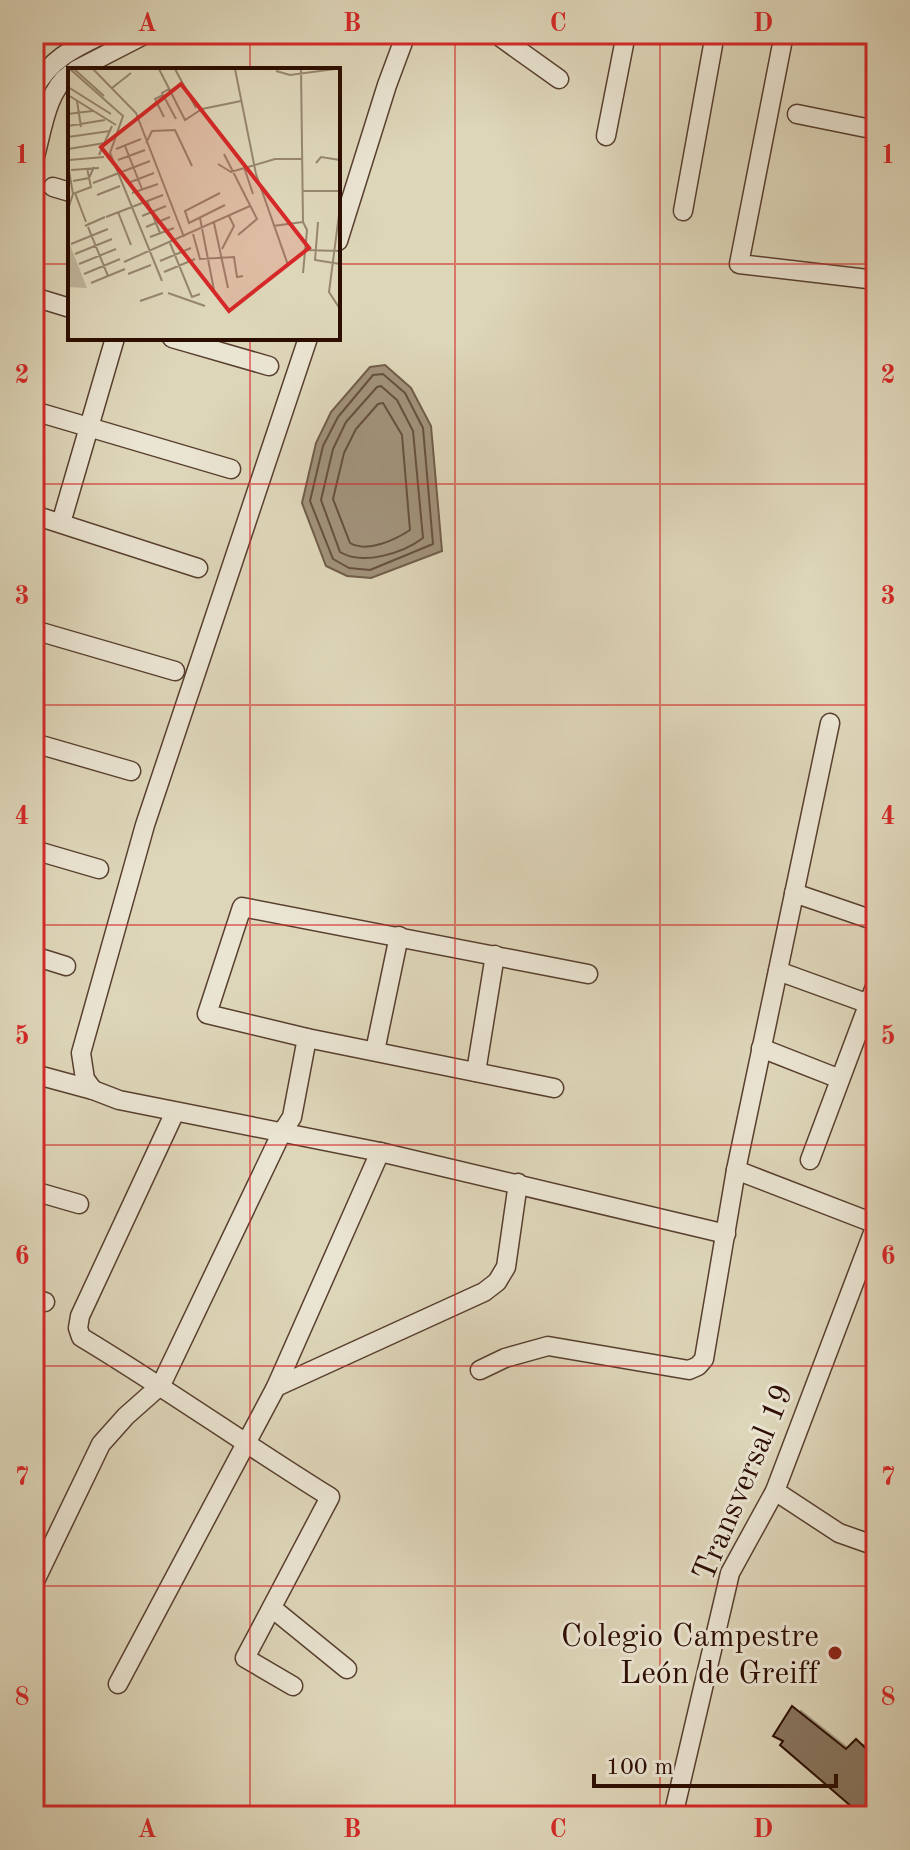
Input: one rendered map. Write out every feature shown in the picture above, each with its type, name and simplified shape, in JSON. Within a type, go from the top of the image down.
[{"type":"street","points":[[34,89],[47,68],[61,55],[103,34]]},
{"type":"street","points":[[80,68],[146,34]]},
{"type":"street","points":[[340,235],[406,34]]},
{"type":"street","points":[[496,34],[559,79]]},
{"type":"street","points":[[606,136],[626,34]]},
{"type":"street","points":[[683,211],[715,34]]},
{"type":"street","points":[[784,34],[739,264],[876,280]]},
{"type":"street","points":[[34,160],[53,96],[68,76]]},
{"type":"street","points":[[797,114],[876,130]]},
{"type":"street","points":[[34,297],[68,307]]},
{"type":"street","points":[[61,523],[114,340]]},
{"type":"street","points":[[179,340],[269,366]]},
{"type":"street","points":[[93,1090],[85,1079],[81,1053],[145,825],[307,340]]},
{"type":"street","points":[[34,411],[231,469]]},
{"type":"street","points":[[34,515],[198,568]]},
{"type":"street","points":[[34,630],[175,671]]},
{"type":"street","points":[[480,1370],[505,1358],[548,1346],[689,1370],[704,1359],[736,1170],[830,723]]},
{"type":"street","points":[[34,743],[131,771]]},
{"type":"street","points":[[34,850],[99,869]]},
{"type":"street","points":[[794,893],[876,921]]},
{"type":"street","points":[[554,1088],[307,1038],[207,1014],[242,907],[588,974]]},
{"type":"street","points":[[375,1051],[399,936]]},
{"type":"street","points":[[476,1072],[495,955]]},
{"type":"street","points":[[34,956],[66,966]]},
{"type":"street","points":[[778,971],[869,1004]]},
{"type":"street","points":[[810,1160],[876,984]]},
{"type":"street","points":[[34,1583],[101,1444],[126,1416],[161,1385],[281,1134],[292,1117],[307,1038]]},
{"type":"street","points":[[761,1048],[840,1079]]},
{"type":"street","points":[[34,1074],[119,1100],[380,1152],[726,1234]]},
{"type":"street","points":[[175,1112],[80,1316],[78,1328],[81,1337],[161,1385],[245,1444],[330,1497],[245,1658],[293,1686]]},
{"type":"street","points":[[118,1684],[276,1387],[380,1152]]},
{"type":"street","points":[[736,1170],[876,1225]]},
{"type":"street","points":[[276,1387],[484,1292],[497,1282],[506,1267],[518,1183]]},
{"type":"street","points":[[34,1191],[79,1204]]},
{"type":"street","name":"Transversal 19","points":[[673,1816],[730,1573],[775,1491],[876,1225]]},
{"type":"street","points":[[775,1491],[839,1533],[876,1546]]},
{"type":"street","points":[[272,1608],[347,1669]]},
{"type":"water","points":[[385,365],[411,388],[431,426],[442,551],[371,578],[347,576],[326,566],[302,503],[316,443],[331,412],[370,367]]},
{"type":"building","points":[[792,1706],[846,1749],[856,1739],[876,1758],[876,1803],[864,1816],[857,1816],[850,1809],[852,1807],[780,1745],[783,1741],[773,1736]]},
{"type":"place","name":"Colegio Campestre León de Greiff","points":[[835,1653]]}]
